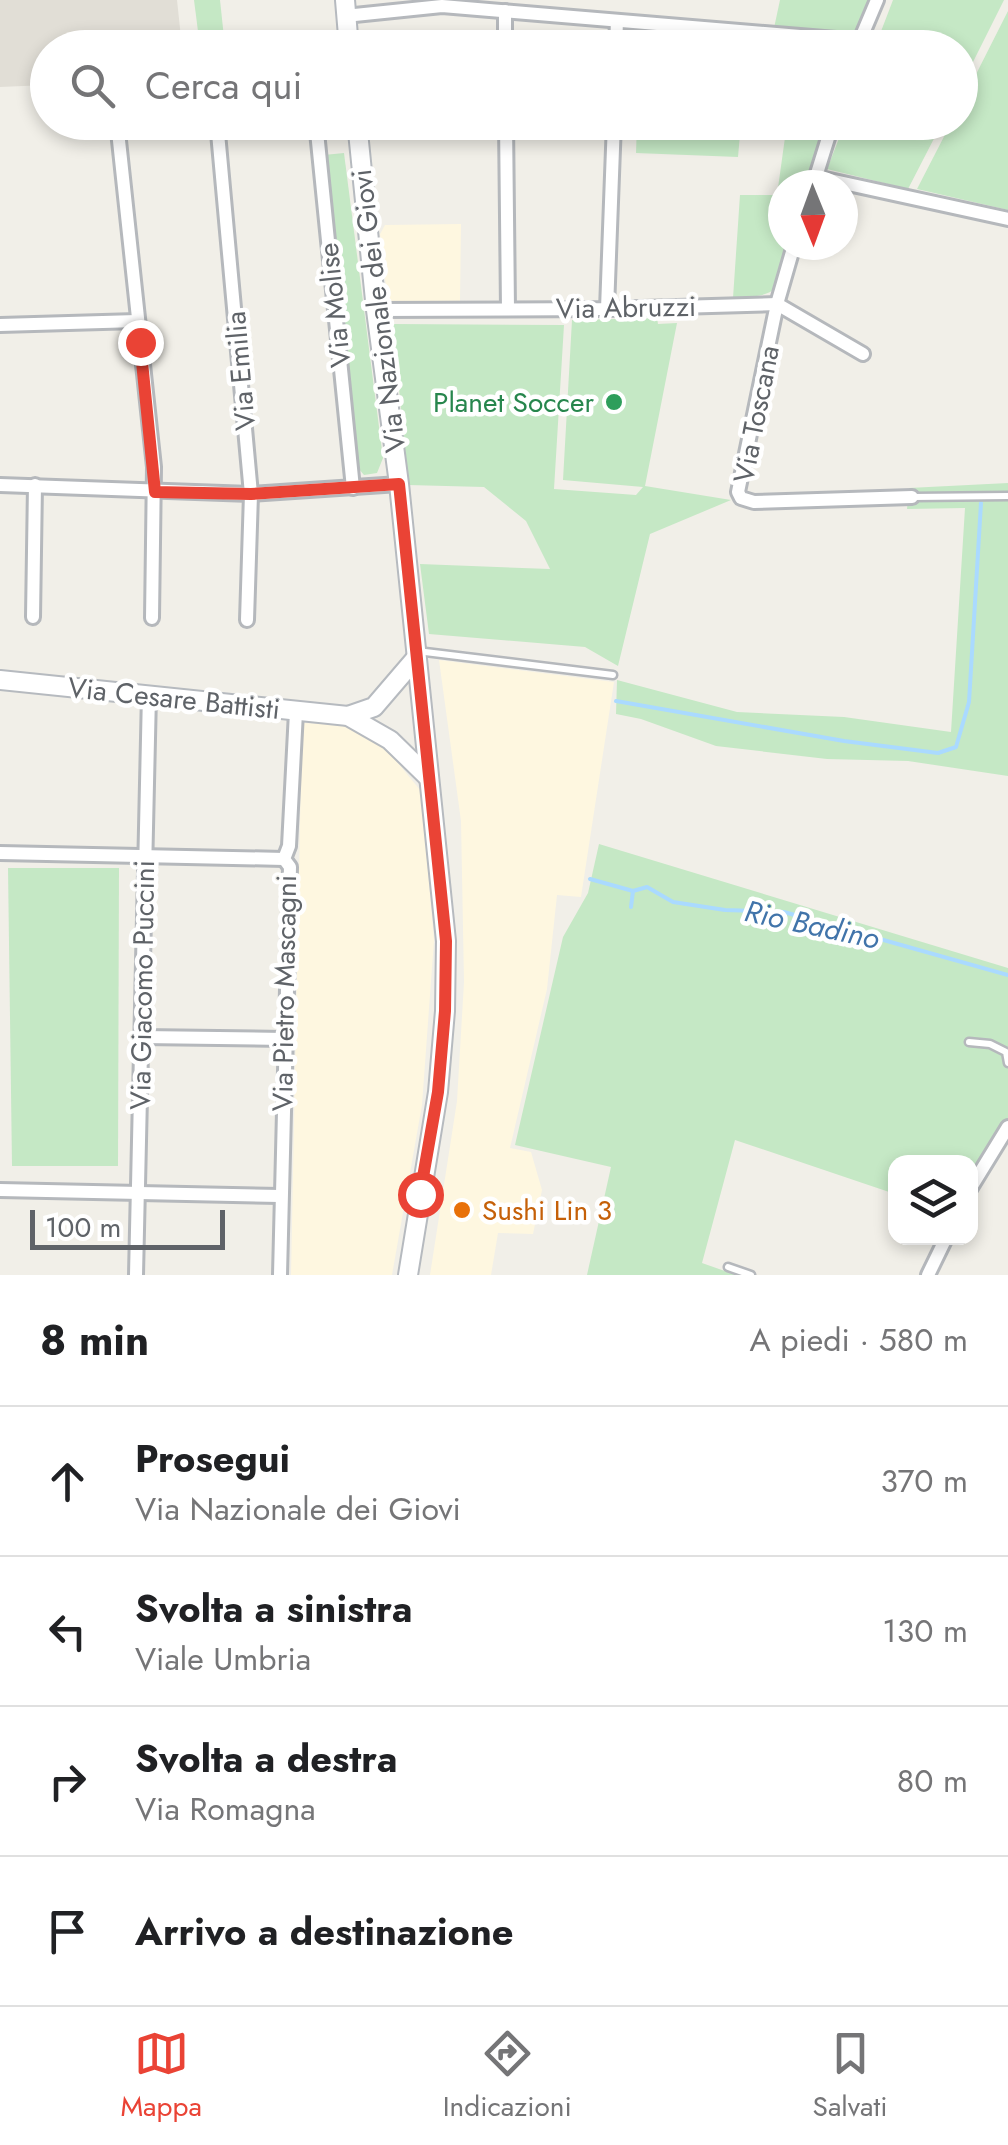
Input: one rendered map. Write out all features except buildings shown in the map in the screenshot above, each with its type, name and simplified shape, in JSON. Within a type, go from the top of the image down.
[{"type":"main road","points":[[344,5],[347,30]]},
{"type":"main road","name":"Via Nazionale dei Giovi","points":[[359,140],[399,484],[422,726],[444,894],[445,1011],[438,1092],[408,1275]]},
{"type":"main road","points":[[348,716],[374,706],[416,654]]},
{"type":"main road","name":"Via Cesare Battisti","points":[[0,680],[348,716],[390,740],[428,777]]},
{"type":"main road","points":[[388,691],[404,692],[420,700]]},
{"type":"main road","points":[[390,740],[406,737],[422,726]]},
{"type":"street","points":[[864,30],[877,0]]},
{"type":"street","points":[[344,5],[442,6],[717,30]]},
{"type":"street","points":[[504,12],[504,30]]},
{"type":"street","points":[[617,20],[617,30]]},
{"type":"street","points":[[119,140],[155,492],[152,618]]},
{"type":"street","name":"Via Emilia","points":[[219,140],[251,494],[247,620]]},
{"type":"street","name":"Via Molise","points":[[318,140],[353,488]]},
{"type":"street","points":[[506,140],[508,310]]},
{"type":"street","points":[[608,309],[613,140]]},
{"type":"street","points":[[818,170],[828,140]]},
{"type":"street","points":[[858,190],[1008,219]]},
{"type":"street","name":"Via Toscana","points":[[790,260],[738,492],[754,502],[912,497]]},
{"type":"street","points":[[777,304],[863,354]]},
{"type":"street","name":"Via Abruzzi","points":[[376,310],[777,304]]},
{"type":"street","points":[[0,325],[137,321]]},
{"type":"street","points":[[0,485],[251,494],[399,484]]},
{"type":"street","points":[[33,618],[35,485]]},
{"type":"street","name":"Via Giacomo Puccini","points":[[136,1275],[149,694]]},
{"type":"street","name":"Via Pietro Mascagni","points":[[280,1275],[290,867],[284,859],[289,846],[296,712]]},
{"type":"street","points":[[0,853],[284,859]]},
{"type":"street","points":[[142,1036],[284,1040]]},
{"type":"street","points":[[978,1176],[1008,1128]]},
{"type":"street","points":[[0,1190],[279,1196]]},
{"type":"street","points":[[928,1275],[943,1245]]},
{"type":"lane","name":"Via Toscana","points":[[912,497],[1008,496]]},
{"type":"lane","points":[[416,654],[612,675]]},
{"type":"lane","points":[[968,1042],[999,1048],[1006,1052],[1008,1063]]},
{"type":"lane","points":[[728,1268],[751,1275]]},
{"type":"shaded area","points":[[0,0],[177,0],[180,30],[30,30],[30,86],[0,87]]},
{"type":"shaded area","points":[[461,224],[460,302],[388,304],[380,234],[385,225]]},
{"type":"shaded area","points":[[439,660],[614,682],[581,897],[557,895],[547,989],[510,1148],[531,1152],[542,1190],[533,1234],[498,1233],[491,1275],[430,1275],[457,1101],[464,982],[461,821]]},
{"type":"shaded area","points":[[302,723],[348,725],[383,745],[421,791],[434,940],[422,1105],[392,1275],[291,1275]]},
{"type":"green space","points":[[194,0],[220,0],[223,30],[198,30]]},
{"type":"green space","points":[[780,0],[874,0],[864,24],[857,30],[774,28]]},
{"type":"green space","points":[[893,0],[1004,0],[978,52],[978,30],[882,30]]},
{"type":"green space","points":[[1008,11],[1008,210],[917,189],[942,140],[978,140],[978,70]]},
{"type":"green space","points":[[636,140],[740,140],[738,157],[636,153]]},
{"type":"green space","points":[[785,140],[819,140],[811,170],[780,170]]},
{"type":"green space","points":[[838,140],[933,140],[908,189],[858,177],[858,170],[827,169]]},
{"type":"green space","points":[[344,153],[383,458],[377,473],[364,475],[359,469],[324,155]]},
{"type":"green space","points":[[740,195],[768,195],[768,260],[786,260],[779,281],[770,292],[733,298]]},
{"type":"green space","points":[[657,318],[658,324],[677,323],[645,486],[731,500],[650,534],[618,666],[585,647],[429,634],[420,564],[550,569],[526,521],[484,487],[408,485],[393,324],[564,325],[554,489],[636,495],[643,487],[563,480],[572,320]]},
{"type":"green space","points":[[1008,483],[1008,776],[908,761],[827,759],[716,746],[616,714],[617,680],[737,712],[844,717],[951,732],[965,508],[907,509],[909,488]]},
{"type":"green space","points":[[599,844],[1008,968],[1008,1125],[978,1174],[978,1155],[888,1155],[888,1192],[735,1140],[702,1263],[736,1275],[587,1275],[611,1167],[515,1145],[563,937],[588,893]]},
{"type":"green space","points":[[8,868],[119,868],[118,1166],[12,1166]]},
{"type":"waterway","points":[[616,701],[844,741],[938,753],[956,747],[969,702],[981,503]]},
{"type":"waterway","points":[[590,879],[633,891]]},
{"type":"waterway","name":"Rio Badino","points":[[631,907],[633,891],[647,887],[673,902],[725,910],[784,912],[1008,975]]},
{"type":"place","name":"Planet Soccer","points":[[614,402]]},
{"type":"place","name":"Sushi Lin 3","points":[[462,1210]]},
{"type":"route","points":[[140,342],[155,492],[251,494],[399,484],[446,941],[438,1092],[420,1194]]}]
